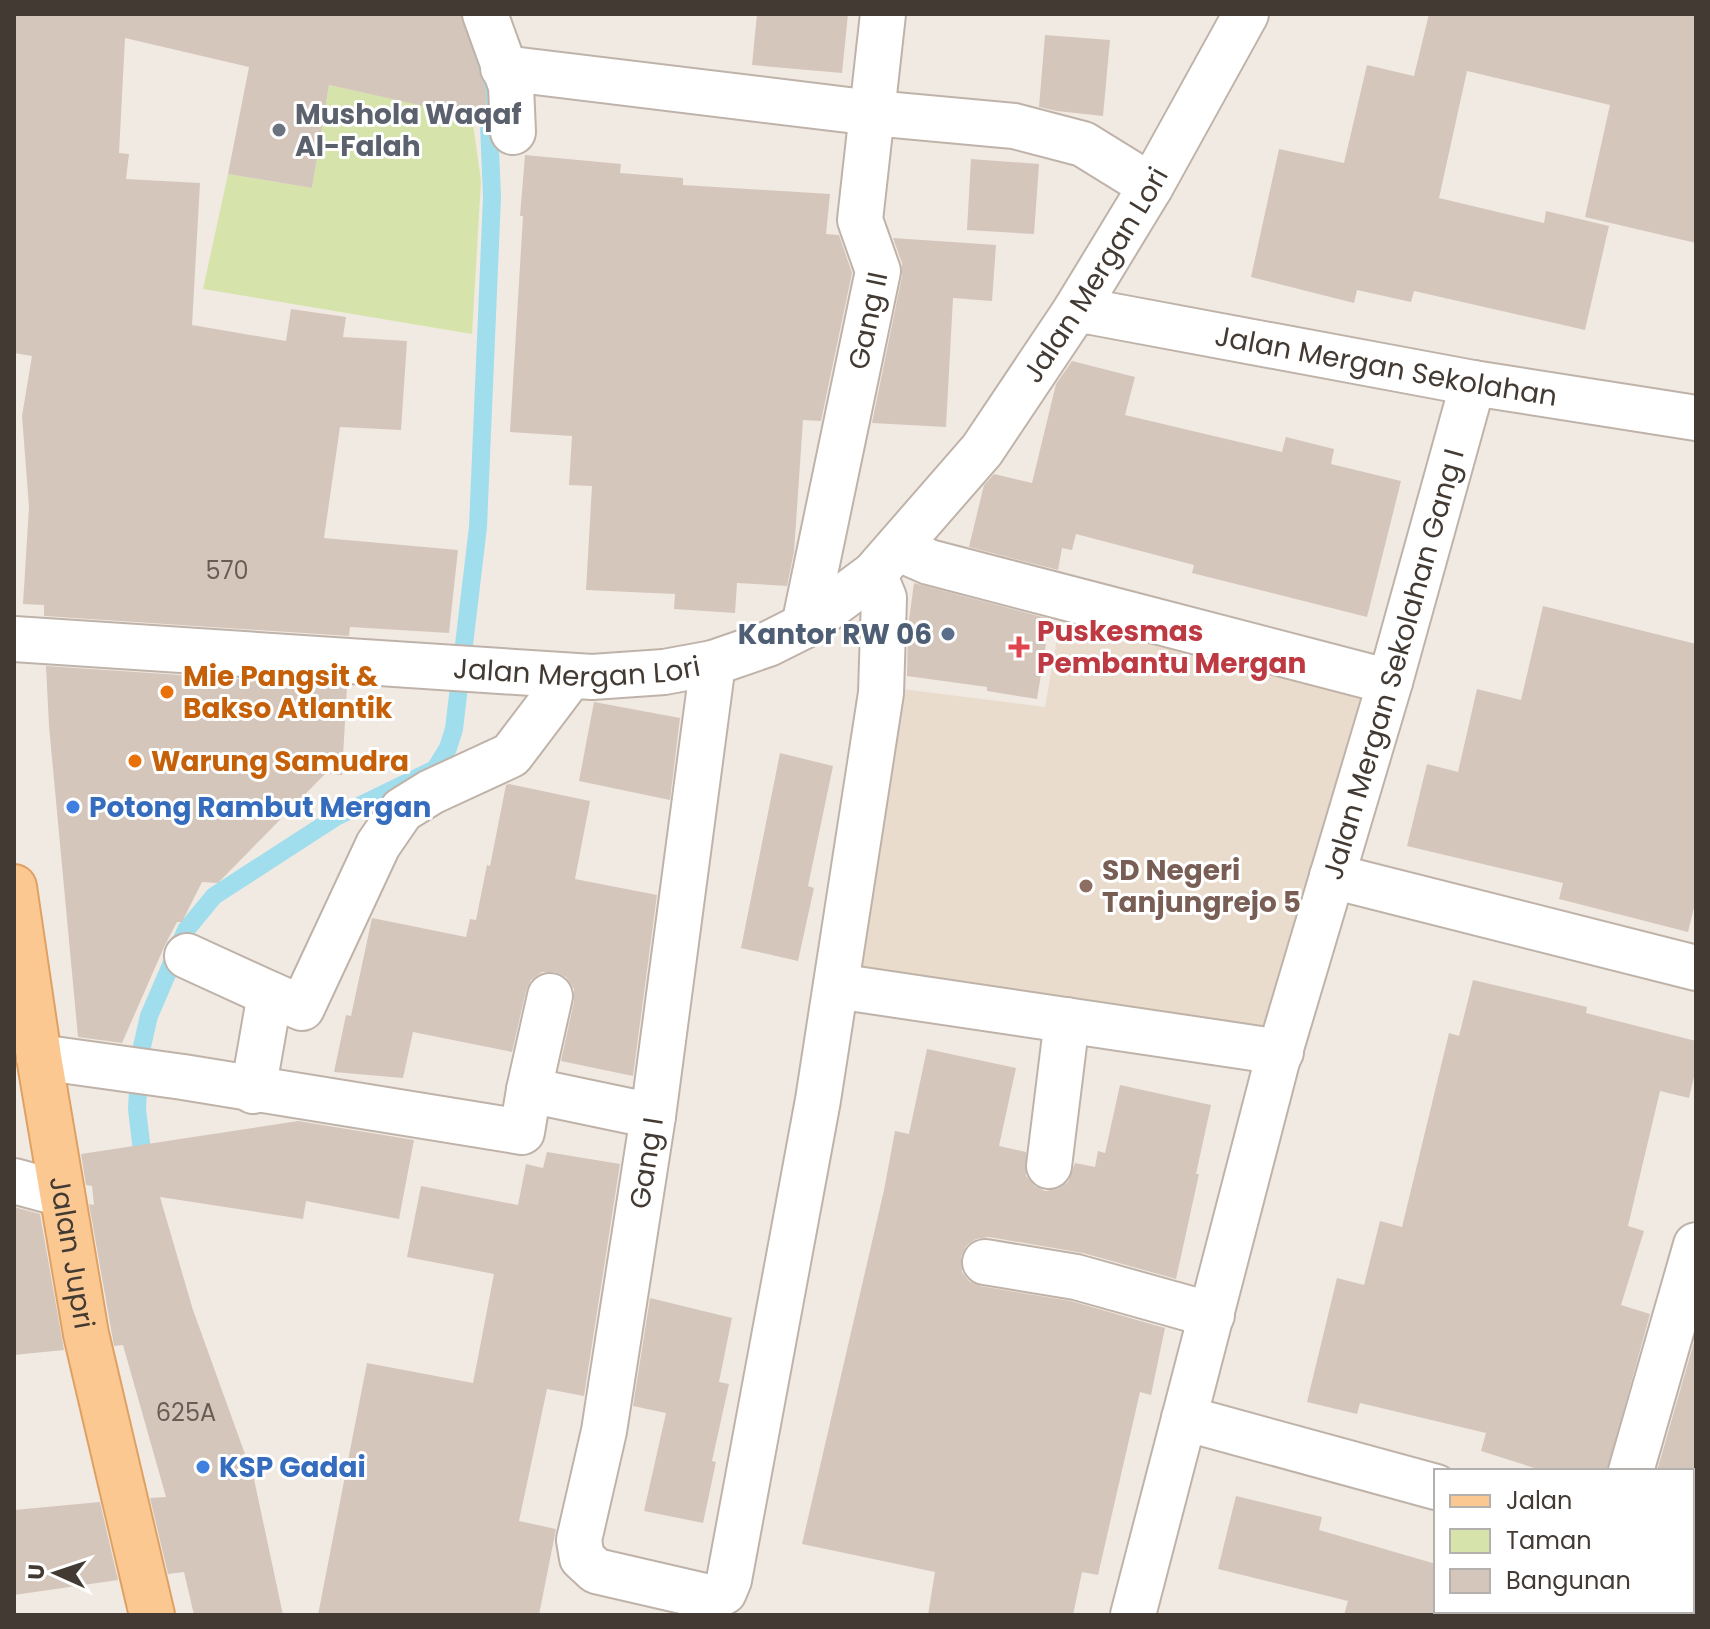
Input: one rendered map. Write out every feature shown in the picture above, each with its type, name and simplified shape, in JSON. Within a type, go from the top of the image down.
[{"type":"main road","name":"Jalan Jupri","points":[[14,887],[86,1334],[152,1615]]},
{"type":"street","points":[[485,14],[511,86],[513,132]]},
{"type":"street","name":"Gang II","points":[[804,626],[878,271],[860,220],[883,14]]},
{"type":"street","name":"Jalan Mergan Lori","points":[[14,639],[570,677],[664,672],[713,663],[768,644],[804,626],[885,561],[982,450],[1075,311],[1151,186],[1246,14]]},
{"type":"street","points":[[503,68],[873,113],[1014,126],[1083,144],[1151,186]]},
{"type":"street","name":"Jalan Mergan Sekolahan","points":[[1075,311],[1473,383],[1696,418]]},
{"type":"street","name":"Jalan Mergan Sekolahan Gang I","points":[[1133,1615],[1281,1052],[1390,682],[1473,383]]},
{"type":"street","points":[[1281,1052],[836,986],[881,693],[885,561],[929,562],[1390,682]]},
{"type":"street","name":"Gang I","points":[[713,663],[653,1116],[604,1431],[579,1540],[582,1558],[596,1571],[644,1599],[713,1598],[724,1592],[729,1580],[818,1100],[836,986]]},
{"type":"street","points":[[187,956],[302,1008],[378,845],[402,810],[431,792],[511,755],[570,677]]},
{"type":"street","points":[[1332,876],[1696,968]]},
{"type":"street","points":[[253,1091],[270,994]]},
{"type":"street","points":[[39,1057],[522,1132],[550,996]]},
{"type":"street","points":[[1049,1166],[1067,1020]]},
{"type":"street","points":[[529,1090],[653,1116]]},
{"type":"street","points":[[14,1181],[62,1194]]},
{"type":"street","points":[[1632,1469],[1696,1245]]},
{"type":"street","points":[[985,1262],[1076,1277],[1212,1315]]},
{"type":"street","points":[[1184,1418],[1434,1486]]},
{"type":"shaded area","name":"SD Negeri Tanjungrejo 5","points":[[1062,610],[1366,688],[1261,1038],[855,972],[894,688],[1045,707]]},
{"type":"green space","points":[[329,85],[472,116],[481,181],[472,334],[203,289],[228,174],[312,188]]},
{"type":"building","points":[[14,14],[461,14],[486,91],[487,120],[329,85],[312,188],[228,174],[249,67],[125,38],[119,153],[129,154],[126,179],[200,183],[192,325],[286,341],[291,309],[346,317],[343,337],[407,341],[401,430],[340,427],[324,538],[458,550],[449,633],[350,627],[349,636],[44,616],[44,605],[23,604],[29,507],[22,416],[32,356],[14,353]]},
{"type":"building","points":[[757,14],[848,14],[842,73],[752,65]]},
{"type":"building","points":[[1429,14],[1696,14],[1696,243],[1585,217],[1610,105],[1467,71],[1439,198],[1544,223],[1546,211],[1609,226],[1585,330],[1414,291],[1411,302],[1357,290],[1354,303],[1251,277],[1279,149],[1344,163],[1367,65],[1414,76]]},
{"type":"building","points":[[1045,35],[1110,40],[1103,116],[1039,107]]},
{"type":"building","points":[[525,155],[621,164],[620,173],[683,178],[683,185],[830,194],[826,234],[839,235],[852,273],[821,421],[803,420],[794,552],[787,586],[737,583],[735,613],[674,609],[675,594],[586,590],[592,486],[569,485],[572,436],[510,432]]},
{"type":"building","points":[[971,159],[1039,164],[1034,234],[967,230]]},
{"type":"building","points":[[893,238],[996,245],[992,301],[953,298],[946,427],[872,423],[902,276],[902,263]]},
{"type":"building","points":[[1072,361],[1135,377],[1125,415],[1282,452],[1286,437],[1334,449],[1331,464],[1401,481],[1367,617],[1192,573],[1194,565],[1076,534],[1072,550],[1062,548],[1058,570],[969,547],[984,485],[994,474],[1032,483],[1056,384]]},
{"type":"building","points":[[914,583],[1050,619],[1037,699],[987,691],[987,687],[907,676],[908,627]]},
{"type":"building","points":[[1543,606],[1696,644],[1696,899],[1688,932],[1559,899],[1563,883],[1407,846],[1427,764],[1458,772],[1477,689],[1521,700]]},
{"type":"building","points":[[46,666],[347,686],[342,775],[326,773],[218,883],[202,882],[182,922],[177,922],[165,945],[122,1043],[78,1037]]},
{"type":"building","points":[[594,702],[680,718],[670,800],[579,781]]},
{"type":"building","points":[[780,753],[833,766],[808,886],[814,888],[798,961],[741,948]]},
{"type":"building","points":[[506,785],[590,801],[575,879],[657,895],[633,1076],[561,1061],[574,989],[566,977],[555,972],[542,972],[531,980],[512,1052],[413,1032],[403,1078],[334,1072],[346,1015],[351,1016],[372,918],[466,937],[470,919],[476,920]]},
{"type":"building","points":[[1473,980],[1587,1007],[1586,1013],[1696,1041],[1696,1068],[1689,1098],[1660,1091],[1628,1226],[1644,1231],[1621,1305],[1650,1314],[1608,1469],[1538,1469],[1481,1451],[1486,1433],[1360,1403],[1357,1414],[1307,1402],[1337,1278],[1364,1285],[1380,1221],[1402,1227],[1449,1033],[1459,1036]]},
{"type":"building","points":[[927,1049],[1016,1068],[999,1146],[1026,1152],[1026,1176],[1045,1191],[1058,1189],[1068,1182],[1075,1163],[1095,1167],[1098,1151],[1105,1153],[1120,1085],[1211,1105],[1176,1279],[1083,1253],[989,1237],[976,1239],[966,1246],[961,1257],[962,1272],[969,1281],[980,1286],[1071,1301],[1165,1328],[1151,1395],[1140,1392],[1098,1575],[1082,1572],[1073,1615],[928,1615],[935,1572],[802,1544],[895,1131],[909,1134]]},
{"type":"building","points":[[298,1121],[414,1140],[399,1219],[306,1201],[303,1219],[160,1197],[193,1310],[254,1479],[283,1615],[194,1615],[184,1572],[168,1574],[150,1498],[166,1497],[123,1345],[114,1346],[89,1204],[94,1205],[92,1186],[86,1185],[81,1154]]},
{"type":"building","points":[[547,1152],[620,1164],[584,1396],[547,1389],[519,1521],[556,1529],[539,1615],[318,1615],[367,1363],[473,1383],[494,1274],[407,1257],[421,1186],[518,1205],[526,1164],[543,1168]]},
{"type":"building","points":[[14,1207],[40,1214],[64,1350],[14,1355]]},
{"type":"building","points":[[650,1298],[732,1318],[719,1382],[729,1384],[712,1461],[716,1462],[703,1523],[644,1511],[666,1413],[633,1406]]},
{"type":"building","points":[[1696,1335],[1696,1471],[1658,1469]]},
{"type":"building","points":[[1236,1496],[1322,1517],[1319,1530],[1434,1563],[1436,1615],[1344,1615],[1348,1601],[1218,1569]]},
{"type":"building","points":[[100,1502],[118,1580],[14,1595],[14,1510]]},
{"type":"waterway","points":[[144,1168],[137,1109],[140,1055],[149,1016],[186,930],[214,896],[336,817],[435,769],[448,748],[454,729],[478,527],[492,197],[489,125],[464,15]]},
{"type":"place","name":"Mushola Waqaf Al-Falah","points":[[279,130]]},
{"type":"place","name":"Kantor RW 06","points":[[948,634]]},
{"type":"place","name":"Puskesmas Pembantu Mergan","points":[[1019,647]]},
{"type":"place","name":"Mie Pangsit & Bakso Atlantik","points":[[167,692]]},
{"type":"place","name":"Warung Samudra","points":[[135,761]]},
{"type":"place","name":"Potong Rambut Mergan","points":[[73,807]]},
{"type":"place","name":"SD Negeri Tanjungrejo 5","points":[[1086,886]]},
{"type":"place","name":"KSP Gadai","points":[[203,1467]]}]
